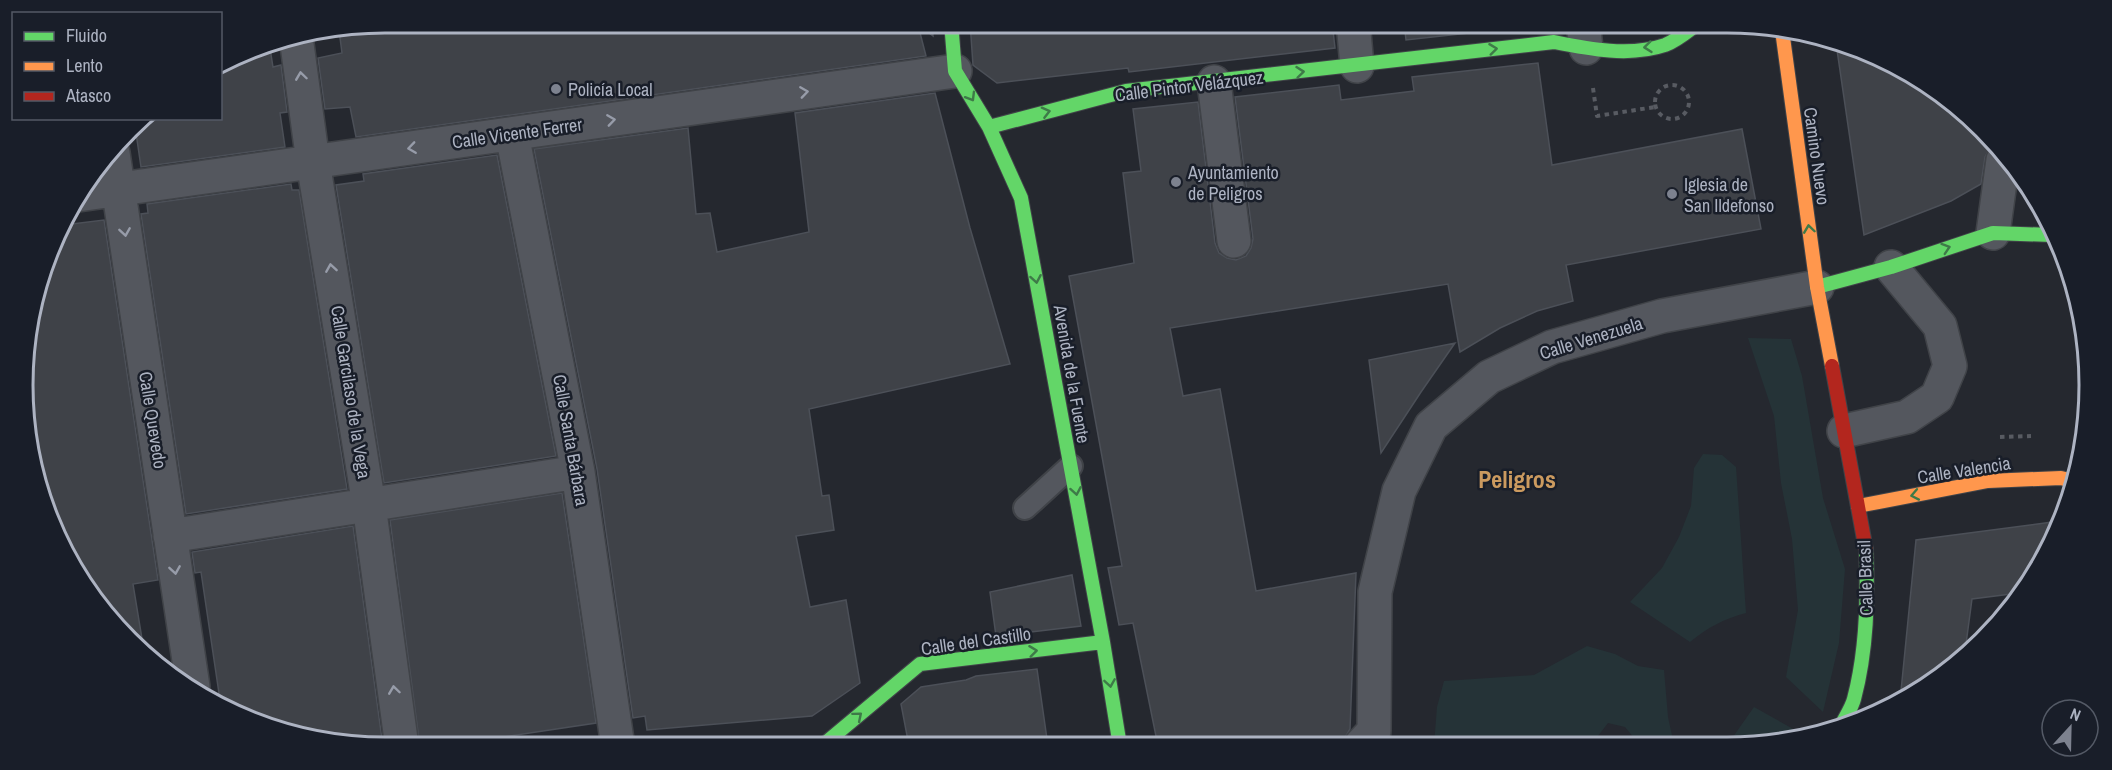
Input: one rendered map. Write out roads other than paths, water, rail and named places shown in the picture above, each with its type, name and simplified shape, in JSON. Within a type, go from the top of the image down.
[{"type":"street","name":"Avenida de la Fuente","points":[[952,33],[955,71],[989,127],[1021,198],[1119,737]]},
{"type":"street","points":[[1354,33],[1358,66]]},
{"type":"street","name":"Calle Pintor Velázquez","points":[[989,127],[1125,91],[1358,66],[1554,42],[1585,35],[1614,51],[1662,46],[1683,33]]},
{"type":"street","name":"Camino Nuevo","points":[[1783,38],[1817,287]]},
{"type":"street","name":"Calle Garcilaso de la Vega","points":[[297,44],[313,162],[369,505],[401,737]]},
{"type":"street","name":"Calle Vicente Ferrer","points":[[89,194],[955,71]]},
{"type":"street","points":[[1214,82],[1234,241]]},
{"type":"street","name":"Calle Santa Bárbara","points":[[512,134],[578,472],[617,737]]},
{"type":"street","name":"Calle Quevedo","points":[[114,161],[192,680]]},
{"type":"street","points":[[1993,233],[2002,166]]},
{"type":"street","points":[[1817,287],[1891,267],[1993,233],[2046,236]]},
{"type":"street","points":[[1844,430],[1907,417],[1937,397],[1950,366],[1940,326],[1891,267]]},
{"type":"street","name":"Calle Brasil","points":[[1817,287],[1866,542],[1868,602],[1863,652],[1854,701],[1846,716]]},
{"type":"street","name":"Calle Venezuela","points":[[1368,737],[1375,592],[1399,491],[1431,426],[1489,377],[1552,347],[1662,316],[1817,287]]},
{"type":"street","points":[[170,536],[578,472]]},
{"type":"street","name":"Calle Valencia","points":[[1858,506],[1988,481],[2066,479]]},
{"type":"street","name":"Calle del Castillo","points":[[833,737],[920,664],[1103,642]]},
{"type":"lane","points":[[1025,508],[1071,466]]},
{"type":"place","name":"Policía Local","points":[[556,89]]},
{"type":"place","name":"Ayuntamiento de Peligros","points":[[1176,182]]},
{"type":"place","name":"Iglesia de San Ildefonso","points":[[1672,194]]},
{"type":"district","name":"Peligros","points":[[1517,479]]}]
